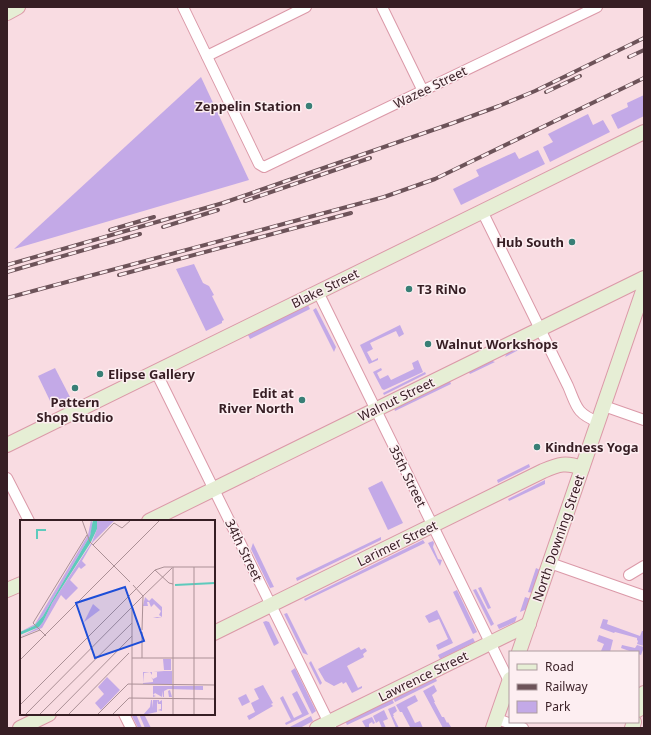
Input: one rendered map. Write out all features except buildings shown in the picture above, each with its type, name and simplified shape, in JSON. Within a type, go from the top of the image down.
[{"type":"street","points":[[7,13],[18,7]]},
{"type":"street","points":[[183,7],[206,56],[306,7]]},
{"type":"street","points":[[382,7],[423,90]]},
{"type":"street","name":"Wazee Street","points":[[206,56],[259,164],[266,166],[597,7]]},
{"type":"street","name":"Blake Street","points":[[7,445],[644,132]]},
{"type":"street","points":[[482,212],[577,407],[582,414],[598,422]]},
{"type":"street","name":"Walnut Street","points":[[151,520],[644,278]]},
{"type":"street","name":"North Downing Street","points":[[519,651],[644,288]]},
{"type":"street","name":"35th Street","points":[[318,292],[490,643],[509,678]]},
{"type":"street","name":"34th Street","points":[[156,372],[271,605],[326,726]]},
{"type":"street","points":[[604,406],[644,420]]},
{"type":"street","name":"Larimer Street","points":[[215,633],[555,466],[566,464],[582,468]]},
{"type":"street","points":[[7,478],[28,520]]},
{"type":"street","points":[[550,563],[644,596]]},
{"type":"street","points":[[629,575],[644,566]]},
{"type":"street","points":[[7,590],[20,584]]},
{"type":"street","name":"Lawrence Street","points":[[326,726],[529,624]]},
{"type":"street","points":[[509,683],[495,723],[523,728]]},
{"type":"street","points":[[639,707],[644,693]]},
{"type":"street","points":[[20,728],[47,715]]},
{"type":"street","points":[[124,715],[131,728]]},
{"type":"green space","points":[[201,77],[249,180],[14,249]]},
{"type":"green space","points":[[644,95],[644,116],[618,129],[611,115],[628,107],[627,103]]},
{"type":"green space","points":[[588,114],[593,125],[603,120],[610,132],[550,162],[543,147],[553,142],[548,134]]},
{"type":"green space","points":[[538,150],[545,164],[461,205],[453,189],[479,176],[476,170],[515,152],[519,159]]},
{"type":"green space","points":[[194,264],[203,283],[209,286],[214,295],[212,296],[224,320],[222,323],[206,331],[176,269]]},
{"type":"green space","points":[[308,305],[310,309],[250,339],[248,335]]},
{"type":"green space","points":[[316,308],[336,347],[334,352],[313,310]]},
{"type":"green space","points":[[400,325],[404,334],[399,337],[396,331],[370,343],[373,349],[367,352],[372,361],[378,358],[378,360],[369,364],[360,345]]},
{"type":"green space","points":[[529,341],[530,344],[505,357],[508,351]]},
{"type":"green space","points":[[418,360],[423,372],[384,390],[373,372],[381,368],[382,370],[377,373],[380,379],[388,375],[391,380],[414,369],[412,363]]},
{"type":"green space","points":[[490,360],[495,362],[470,374],[468,371]]},
{"type":"green space","points":[[55,368],[70,397],[52,405],[38,376]]},
{"type":"green space","points":[[425,372],[426,374],[384,395],[383,393]]},
{"type":"green space","points":[[450,381],[451,384],[395,411],[394,408]]},
{"type":"green space","points":[[529,464],[530,467],[498,483],[497,480]]},
{"type":"green space","points":[[545,480],[545,484],[509,501],[508,499]]},
{"type":"green space","points":[[382,481],[403,523],[388,530],[368,488]]},
{"type":"green space","points":[[381,537],[381,540],[297,581],[296,578]]},
{"type":"green space","points":[[423,540],[425,543],[305,601],[304,599]]},
{"type":"green space","points":[[433,541],[433,547],[438,559],[442,560],[440,566],[428,543]]},
{"type":"green space","points":[[253,543],[274,587],[270,588],[251,549]]},
{"type":"green space","points":[[536,568],[540,570],[532,593],[528,592]]},
{"type":"green space","points":[[481,587],[491,608],[488,609],[478,588]]},
{"type":"green space","points":[[476,589],[494,624],[491,626],[473,590]]},
{"type":"green space","points":[[457,590],[477,632],[473,634],[453,592]]},
{"type":"green space","points":[[525,597],[531,599],[527,609],[520,612]]},
{"type":"green space","points":[[437,610],[453,643],[438,650],[436,645],[448,639],[439,619],[429,623],[425,616]]},
{"type":"green space","points":[[287,613],[308,655],[303,653],[284,614]]},
{"type":"green space","points":[[517,616],[515,622],[499,629],[497,625]]},
{"type":"green space","points":[[603,619],[608,620],[607,624],[640,636],[642,631],[644,631],[644,646],[637,644],[637,638],[600,628]]},
{"type":"green space","points":[[263,622],[269,622],[279,643],[274,646]]},
{"type":"green space","points":[[599,635],[613,640],[610,651],[601,651],[604,644],[597,641]]},
{"type":"green space","points":[[473,638],[475,642],[440,659],[438,655]]},
{"type":"green space","points":[[622,645],[635,648],[637,645],[644,647],[641,655],[639,654],[639,651],[629,651],[621,648]]},
{"type":"green space","points":[[359,647],[361,650],[365,648],[367,651],[363,654],[364,657],[347,666],[358,688],[362,686],[362,688],[352,693],[346,682],[343,684],[342,682],[334,686],[325,681],[318,669]]},
{"type":"green space","points":[[311,661],[322,683],[320,685],[309,663]]},
{"type":"green space","points":[[295,668],[316,711],[312,714],[291,671]]},
{"type":"green space","points":[[435,677],[437,681],[395,702],[393,698]]},
{"type":"green space","points":[[263,685],[273,703],[271,704],[273,706],[249,720],[247,716],[255,712],[251,703],[259,699],[254,689]]},
{"type":"green space","points":[[434,685],[437,691],[432,695],[434,702],[442,717],[444,717],[451,727],[443,728],[423,691]]},
{"type":"green space","points":[[297,691],[309,714],[286,725],[285,723],[291,720],[280,698],[283,696],[294,718],[302,714],[292,694]]},
{"type":"green space","points":[[246,694],[250,702],[242,706],[238,698]]},
{"type":"green space","points":[[415,695],[418,701],[407,707],[415,723],[420,721],[423,728],[408,728],[410,727],[402,712],[400,712],[396,705]]},
{"type":"green space","points":[[392,699],[394,703],[347,725],[345,721]]},
{"type":"green space","points":[[395,706],[397,711],[393,714],[393,716],[399,728],[396,728],[388,709]]},
{"type":"green space","points":[[384,710],[388,719],[383,721],[386,728],[382,728],[379,721],[376,723],[373,716]]},
{"type":"green space","points":[[132,715],[136,715],[142,728],[138,728]]},
{"type":"green space","points":[[139,715],[144,715],[151,728],[145,728]]},
{"type":"green space","points":[[311,716],[313,721],[300,728],[288,728]]},
{"type":"green space","points":[[372,717],[375,723],[373,724],[372,722],[369,724],[369,727],[366,728],[362,721]]},
{"type":"railway","points":[[7,265],[223,203],[453,123],[535,91],[644,38]]},
{"type":"railway","points":[[629,57],[644,50]]},
{"type":"railway","points":[[546,92],[580,76]]},
{"type":"railway","points":[[7,298],[384,197],[435,179],[644,78]]},
{"type":"railway","points":[[245,201],[370,158]]},
{"type":"railway","points":[[163,227],[218,210]]},
{"type":"railway","points":[[119,275],[351,213]]},
{"type":"railway","points":[[110,230],[154,217]]},
{"type":"railway","points":[[7,272],[140,234]]},
{"type":"place","name":"Zeppelin Station","points":[[309,106]]},
{"type":"place","name":"Hub South","points":[[572,242]]},
{"type":"place","name":"T3 RiNo","points":[[409,289]]},
{"type":"place","name":"Walnut Workshops","points":[[428,344]]},
{"type":"place","name":"Elipse Gallery","points":[[100,374]]},
{"type":"place","name":"Pattern Shop Studio","points":[[75,388]]},
{"type":"place","name":"Edit at River North","points":[[302,400]]},
{"type":"place","name":"Kindness Yoga","points":[[537,447]]}]
